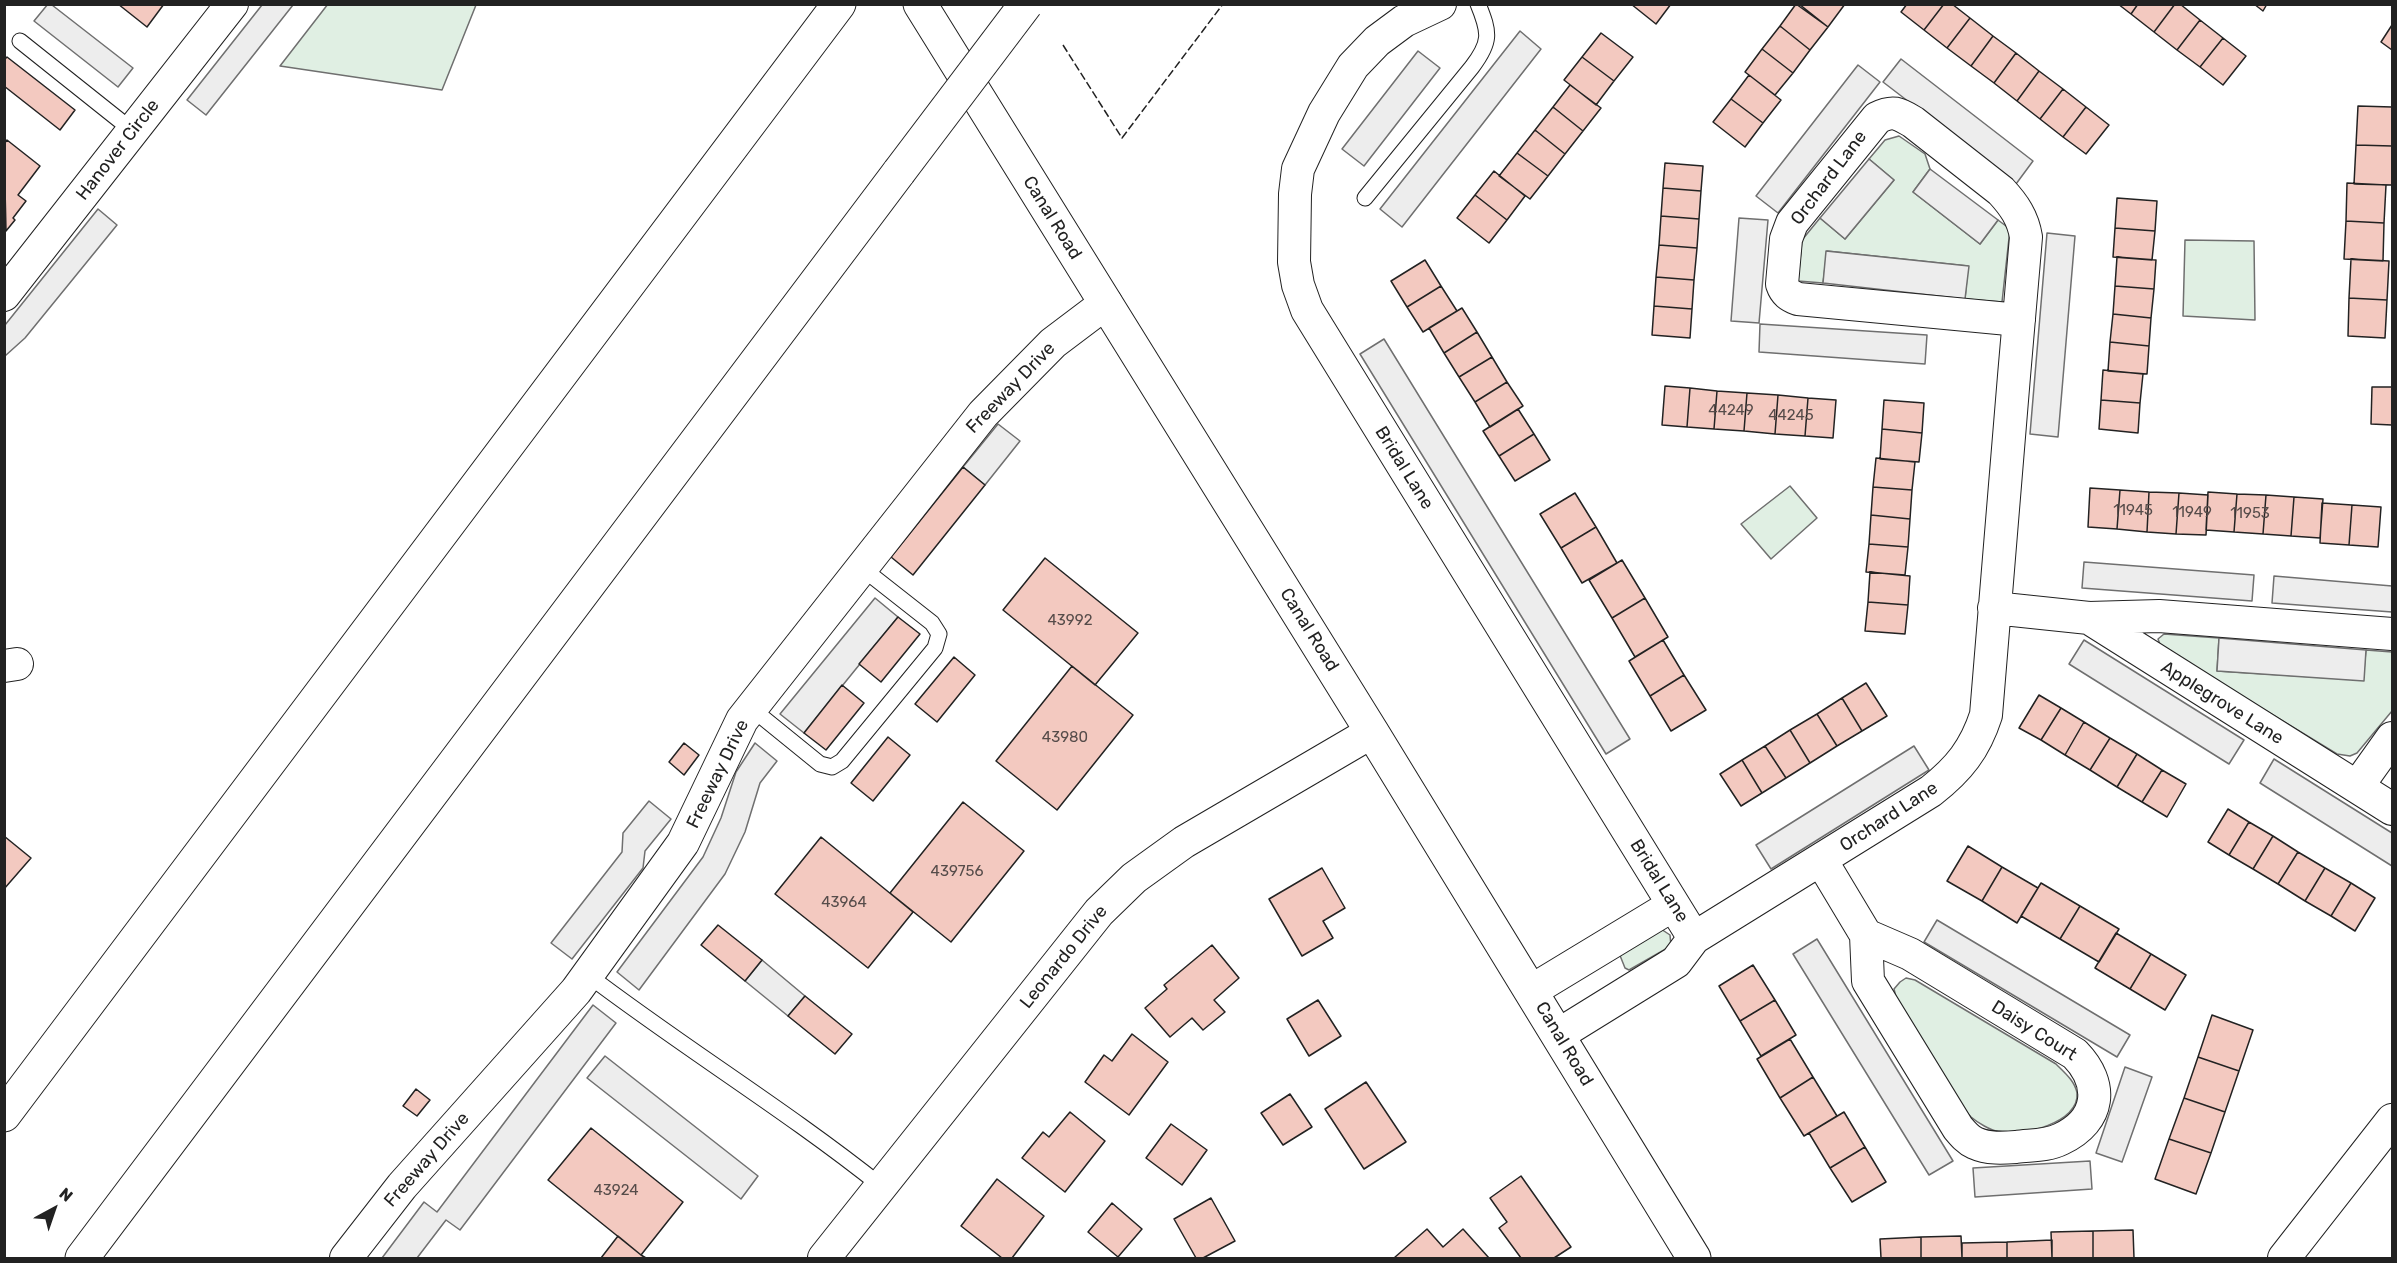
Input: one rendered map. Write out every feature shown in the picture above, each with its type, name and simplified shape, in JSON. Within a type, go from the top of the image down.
[{"type":"main road","points":[[4,1115],[839,4]]},
{"type":"main road","name":"Canal Road","points":[[920,4],[1372,732],[1694,1258]]},
{"type":"main road","points":[[82,1258],[1026,4]]},
{"type":"street","name":"Hanover Circle","points":[[4,294],[232,4]]},
{"type":"street","name":"Bridal Lane","points":[[1440,4],[1404,21],[1377,41],[1353,66],[1324,114],[1298,169],[1293,236],[1298,285],[1307,310],[1694,938]]},
{"type":"street","name":"Orchard Lane","points":[[1558,1035],[1676,962],[1694,938],[1931,792],[1949,777],[1979,737],[1986,715],[2026,237],[2021,218],[2001,191],[1900,114],[1888,112],[1877,118],[1792,223],[1786,239],[1782,284],[1785,291],[1798,299],[2019,320]]},
{"type":"street","name":"Freeway Drive","points":[[346,1258],[402,1186],[559,1012],[588,975],[683,843],[726,749],[742,720],[983,414],[1053,343],[1106,303]]},
{"type":"street","name":"Applegrove Lane","points":[[1994,608],[2089,618],[2159,615],[2392,634]]},
{"type":"street","name":"Applegrove Lane","points":[[2089,618],[2392,809]]},
{"type":"street","name":"Leonardo Drive","points":[[824,1258],[1098,912],[1134,878],[1184,842],[1372,732]]},
{"type":"street","points":[[2357,787],[2392,738]]},
{"type":"street","name":"Daisy Court","points":[[1821,860],[1866,935],[1868,981],[1958,1128],[1966,1137],[1977,1144],[1990,1147],[2046,1144],[2061,1139],[2083,1122],[2091,1111],[2096,1092],[2086,1065],[2075,1054],[1910,954],[1866,935]]},
{"type":"street","points":[[1531,991],[1673,905]]},
{"type":"street","points":[[2283,1258],[2392,1120]]},
{"type":"lane","points":[[1365,198],[1480,57],[1486,46],[1488,34],[1478,4]]},
{"type":"lane","points":[[20,40],[133,131]]},
{"type":"lane","points":[[751,708],[820,764],[832,767],[842,761],[935,648],[939,634],[932,623],[862,568]]},
{"type":"lane","points":[[2146,655],[2141,643],[2140,632],[2146,624],[2159,615]]},
{"type":"lane","points":[[588,975],[646,1020],[827,1144],[881,1186]]},
{"type":"green space","points":[[328,4],[476,5],[442,90],[280,66]]},
{"type":"green space","points":[[1899,136],[1925,154],[1930,169],[1913,192],[1980,244],[1998,220],[2010,229],[2002,302],[1965,299],[1968,266],[1827,251],[1823,283],[1798,281],[1802,240],[1820,218],[1845,239],[1894,180],[1869,159],[1885,140]]},
{"type":"green space","points":[[2185,240],[2254,241],[2255,320],[2183,316]]},
{"type":"green space","points":[[1790,486],[1817,518],[1771,559],[1741,524]]},
{"type":"green space","points":[[2164,634],[2219,638],[2217,671],[2363,680],[2366,650],[2392,652],[2392,711],[2357,753],[2350,756],[2337,754],[2161,647],[2158,639]]},
{"type":"green space","points":[[1661,929],[1670,935],[1671,946],[1629,970],[1625,968],[1619,953]]},
{"type":"green space","points":[[1906,978],[1915,980],[2056,1064],[2069,1077],[2076,1089],[2075,1103],[2069,1112],[2047,1126],[2009,1133],[1992,1130],[1971,1117],[1961,1106],[1896,997],[1894,989]]},
{"type":"shaded area","points":[[48,4],[133,68],[118,87],[34,21]]},
{"type":"shaded area","points":[[262,5],[293,5],[206,115],[187,100]]},
{"type":"shaded area","points":[[1520,31],[1541,49],[1402,227],[1380,209]]},
{"type":"shaded area","points":[[1418,51],[1440,68],[1364,166],[1342,149]]},
{"type":"shaded area","points":[[1901,59],[2033,161],[2016,184],[1883,82]]},
{"type":"shaded area","points":[[1858,65],[1880,82],[1778,213],[1756,196]]},
{"type":"shaded area","points":[[1869,159],[1894,180],[1845,239],[1820,218]]},
{"type":"shaded area","points":[[1930,169],[1998,220],[1980,244],[1913,192]]},
{"type":"shaded area","points":[[98,209],[117,225],[25,338],[5,356],[5,325]]},
{"type":"shaded area","points":[[1739,218],[1768,220],[1759,323],[1731,321]]},
{"type":"shaded area","points":[[2047,233],[2075,236],[2058,437],[2030,434]]},
{"type":"shaded area","points":[[1826,251],[1969,266],[1965,299],[1823,283]]},
{"type":"shaded area","points":[[1760,324],[1927,335],[1925,364],[1759,352]]},
{"type":"shaded area","points":[[1384,339],[1630,739],[1606,754],[1360,354]]},
{"type":"shaded area","points":[[998,424],[1020,441],[985,485],[963,467]]},
{"type":"shaded area","points":[[2084,562],[2254,575],[2252,601],[2082,588]]},
{"type":"shaded area","points":[[2274,576],[2392,586],[2392,612],[2272,603]]},
{"type":"shaded area","points":[[875,598],[898,617],[804,733],[780,714]]},
{"type":"shaded area","points":[[2219,638],[2366,650],[2364,681],[2217,671]]},
{"type":"shaded area","points":[[2084,640],[2244,740],[2229,764],[2069,664]]},
{"type":"shaded area","points":[[755,743],[777,761],[760,783],[745,832],[725,874],[639,990],[617,972],[703,857],[721,818],[736,772]]},
{"type":"shaded area","points":[[1914,746],[1929,770],[1771,869],[1756,845]]},
{"type":"shaded area","points":[[2274,759],[2392,833],[2392,866],[2260,783]]},
{"type":"shaded area","points":[[649,801],[671,819],[645,851],[643,868],[572,959],[551,943],[622,852],[623,833]]},
{"type":"shaded area","points":[[1937,920],[2130,1035],[2117,1057],[1924,942]]},
{"type":"shaded area","points":[[1817,939],[1953,1161],[1929,1175],[1793,954]]},
{"type":"shaded area","points":[[762,960],[805,996],[788,1016],[745,981]]},
{"type":"shaded area","points":[[593,1005],[616,1023],[460,1230],[446,1220],[417,1258],[382,1258],[424,1202],[437,1212]]},
{"type":"shaded area","points":[[605,1056],[758,1176],[741,1199],[587,1078]]},
{"type":"shaded area","points":[[2125,1067],[2152,1077],[2122,1162],[2096,1153]]},
{"type":"shaded area","points":[[2090,1161],[2092,1189],[1975,1197],[1973,1168]]},
{"type":"building","points":[[118,4],[164,4],[147,27]]},
{"type":"building","points":[[1631,4],[1671,4],[1656,24]]},
{"type":"building","points":[[1796,4],[1828,27],[1810,50],[1780,26]]},
{"type":"building","points":[[1799,4],[1845,4],[1828,27]]},
{"type":"building","points":[[1907,4],[1944,4],[1924,30],[1901,12]]},
{"type":"building","points":[[1944,4],[1952,4],[1970,18],[1947,48],[1924,30]]},
{"type":"building","points":[[2118,4],[2138,4],[2131,14]]},
{"type":"building","points":[[2138,4],[2175,4],[2154,32],[2131,14]]},
{"type":"building","points":[[2175,4],[2180,4],[2200,20],[2177,50],[2154,32]]},
{"type":"building","points":[[2254,4],[2267,4],[2263,11]]},
{"type":"building","points":[[1970,18],[1993,36],[1971,66],[1947,48]]},
{"type":"building","points":[[2200,20],[2223,38],[2200,67],[2177,50]]},
{"type":"building","points":[[2392,25],[2392,50],[2381,42]]},
{"type":"building","points":[[1780,26],[1810,50],[1793,73],[1762,49]]},
{"type":"building","points":[[1601,33],[1633,57],[1614,81],[1582,57]]},
{"type":"building","points":[[1993,36],[2016,53],[1994,83],[1971,66]]},
{"type":"building","points":[[2223,38],[2246,56],[2223,85],[2200,67]]},
{"type":"building","points":[[1762,49],[1793,73],[1775,95],[1745,72]]},
{"type":"building","points":[[2016,53],[2039,71],[2017,101],[1994,83]]},
{"type":"building","points":[[7,57],[75,110],[60,130],[4,86],[4,60]]},
{"type":"building","points":[[1582,57],[1614,81],[1596,105],[1564,80]]},
{"type":"building","points":[[2039,71],[2063,89],[2040,119],[2017,101]]},
{"type":"building","points":[[1749,75],[1781,100],[1763,123],[1731,99]]},
{"type":"building","points":[[1570,85],[1601,108],[1583,131],[1553,107]]},
{"type":"building","points":[[2063,89],[2086,107],[2063,137],[2040,119]]},
{"type":"building","points":[[1731,99],[1763,123],[1745,147],[1713,122]]},
{"type":"building","points":[[2358,106],[2392,107],[2392,146],[2356,145]]},
{"type":"building","points":[[1553,107],[1583,131],[1565,154],[1535,130]]},
{"type":"building","points":[[2086,107],[2109,125],[2086,154],[2063,137]]},
{"type":"building","points":[[1535,130],[1565,154],[1548,176],[1517,153]]},
{"type":"building","points":[[7,140],[40,166],[18,195],[26,201],[6,231],[4,144]]},
{"type":"building","points":[[2356,145],[2392,146],[2392,185],[2354,184]]},
{"type":"building","points":[[1517,153],[1548,176],[1530,199],[1499,176]]},
{"type":"building","points":[[1665,163],[1703,166],[1701,191],[1663,188]]},
{"type":"building","points":[[1494,171],[1525,196],[1507,220],[1475,195]]},
{"type":"building","points":[[2347,183],[2386,185],[2384,223],[2346,221]]},
{"type":"building","points":[[1663,188],[1701,191],[1699,219],[1661,216]]},
{"type":"building","points":[[1475,195],[1507,220],[1489,243],[1457,218]]},
{"type":"building","points":[[2117,198],[2157,201],[2155,231],[2115,228]]},
{"type":"building","points":[[1661,216],[1699,219],[1697,248],[1659,245]]},
{"type":"building","points":[[2346,221],[2384,223],[2383,261],[2344,259]]},
{"type":"building","points":[[2115,228],[2155,231],[2152,260],[2113,257]]},
{"type":"building","points":[[1659,245],[1697,248],[1694,280],[1656,277]]},
{"type":"building","points":[[2117,257],[2156,260],[2154,289],[2115,286]]},
{"type":"building","points":[[2351,259],[2389,261],[2387,300],[2349,298]]},
{"type":"building","points":[[1425,260],[1441,286],[1407,307],[1391,281]]},
{"type":"building","points":[[1656,277],[1694,280],[1692,309],[1654,306]]},
{"type":"building","points":[[1441,286],[1457,311],[1423,332],[1407,307]]},
{"type":"building","points":[[2115,286],[2154,289],[2151,318],[2113,314]]},
{"type":"building","points":[[2349,298],[2387,300],[2385,338],[2348,336]]},
{"type":"building","points":[[1654,306],[1692,309],[1690,338],[1652,335]]},
{"type":"building","points":[[1462,308],[1477,332],[1444,353],[1429,328]]},
{"type":"building","points":[[2113,314],[2151,318],[2149,346],[2110,342]]},
{"type":"building","points":[[1477,332],[1492,357],[1459,377],[1444,353]]},
{"type":"building","points":[[2110,342],[2149,346],[2147,374],[2108,371]]},
{"type":"building","points":[[1492,357],[1507,382],[1475,402],[1459,377]]},
{"type":"building","points":[[2103,370],[2143,374],[2140,403],[2101,400]]},
{"type":"building","points":[[1507,382],[1523,406],[1490,427],[1475,402]]},
{"type":"building","points":[[1665,386],[1690,388],[1687,427],[1662,425]]},
{"type":"building","points":[[2372,387],[2392,387],[2392,425],[2371,424]]},
{"type":"building","points":[[1690,388],[1717,391],[1714,429],[1687,427]]},
{"type":"building","points":[[1717,391],[1747,393],[1744,431],[1714,429]]},
{"type":"building","points":[[1747,393],[1778,395],[1775,434],[1744,431]]},
{"type":"building","points":[[1778,395],[1808,398],[1805,436],[1775,434]]},
{"type":"building","points":[[1808,398],[1836,400],[1833,438],[1805,436]]},
{"type":"building","points":[[1884,400],[1924,403],[1922,433],[1882,429]]},
{"type":"building","points":[[2101,400],[2140,403],[2138,433],[2099,429]]},
{"type":"building","points":[[1518,409],[1534,434],[1499,456],[1483,431]]},
{"type":"building","points":[[1882,429],[1922,433],[1919,462],[1880,459]]},
{"type":"building","points":[[1534,434],[1550,460],[1515,481],[1499,456]]},
{"type":"building","points":[[1876,458],[1915,462],[1912,490],[1873,487]]},
{"type":"building","points":[[963,467],[985,485],[913,575],[891,557]]},
{"type":"building","points":[[1873,487],[1912,490],[1910,519],[1871,515]]},
{"type":"building","points":[[2090,488],[2120,490],[2117,529],[2088,527]]},
{"type":"building","points":[[2120,490],[2149,492],[2147,532],[2117,529]]},
{"type":"building","points":[[2149,492],[2179,493],[2176,534],[2147,532]]},
{"type":"building","points":[[2208,492],[2237,494],[2234,532],[2206,530]]},
{"type":"building","points":[[1575,493],[1596,527],[1561,548],[1540,514]]},
{"type":"building","points":[[2179,493],[2208,495],[2206,535],[2176,534]]},
{"type":"building","points":[[2237,494],[2266,495],[2263,534],[2234,532]]},
{"type":"building","points":[[2266,495],[2294,497],[2291,536],[2263,534]]},
{"type":"building","points":[[2294,497],[2323,499],[2320,538],[2291,536]]},
{"type":"building","points":[[2322,503],[2352,505],[2349,545],[2320,543]]},
{"type":"building","points":[[2352,505],[2381,507],[2378,547],[2349,545]]},
{"type":"building","points":[[1871,515],[1910,519],[1908,547],[1869,544]]},
{"type":"building","points":[[1596,527],[1617,563],[1582,583],[1561,548]]},
{"type":"building","points":[[1869,544],[1908,547],[1905,575],[1866,572]]},
{"type":"building","points":[[1045,558],[1138,633],[1095,685],[1003,610]]},
{"type":"building","points":[[1622,560],[1645,598],[1612,618],[1589,580]]},
{"type":"building","points":[[1870,572],[1910,576],[1908,605],[1868,602]]},
{"type":"building","points":[[1645,598],[1668,637],[1635,657],[1612,618]]},
{"type":"building","points":[[1868,602],[1908,605],[1905,634],[1865,631]]},
{"type":"building","points":[[898,617],[920,634],[881,682],[859,664]]},
{"type":"building","points":[[1663,640],[1684,675],[1650,696],[1629,661]]},
{"type":"building","points":[[954,657],[975,675],[937,722],[915,704]]},
{"type":"building","points":[[1072,666],[1133,715],[1057,810],[996,761]]},
{"type":"building","points":[[1684,675],[1706,710],[1671,731],[1650,696]]},
{"type":"building","points":[[1866,683],[1887,716],[1862,731],[1842,698]]},
{"type":"building","points":[[842,685],[864,703],[826,750],[804,733]]},
{"type":"building","points":[[2039,695],[2061,708],[2041,740],[2019,728]]},
{"type":"building","points":[[1842,698],[1862,731],[1837,746],[1817,714]]},
{"type":"building","points":[[2061,708],[2084,722],[2065,755],[2041,740]]},
{"type":"building","points":[[1817,714],[1837,746],[1810,763],[1790,730]]},
{"type":"building","points":[[2084,722],[2110,738],[2090,770],[2065,755]]},
{"type":"building","points":[[1790,730],[1810,763],[1786,778],[1765,746]]},
{"type":"building","points":[[888,737],[910,755],[873,801],[851,783]]},
{"type":"building","points":[[2110,738],[2137,754],[2117,787],[2090,770]]},
{"type":"building","points":[[684,743],[699,755],[684,775],[669,762]]},
{"type":"building","points":[[1765,746],[1786,778],[1762,793],[1742,760]]},
{"type":"building","points":[[2137,754],[2162,770],[2142,802],[2117,787]]},
{"type":"building","points":[[1742,760],[1762,793],[1741,806],[1720,774]]},
{"type":"building","points":[[2162,770],[2186,784],[2167,817],[2142,802]]},
{"type":"building","points":[[963,802],[1024,851],[951,942],[890,893]]},
{"type":"building","points":[[2228,809],[2249,822],[2229,855],[2208,842]]},
{"type":"building","points":[[2249,822],[2273,836],[2253,869],[2229,855]]},
{"type":"building","points":[[4,836],[31,858],[4,889]]},
{"type":"building","points":[[2273,836],[2298,852],[2278,884],[2253,869]]},
{"type":"building","points":[[821,837],[913,912],[868,968],[775,894]]},
{"type":"building","points":[[1968,846],[2002,867],[1982,901],[1947,881]]},
{"type":"building","points":[[2298,852],[2325,868],[2305,901],[2278,884]]},
{"type":"building","points":[[2002,867],[2038,888],[2017,923],[1982,901]]},
{"type":"building","points":[[1322,868],[1345,908],[1323,921],[1333,938],[1302,956],[1269,899]]},
{"type":"building","points":[[2325,868],[2351,883],[2331,916],[2305,901]]},
{"type":"building","points":[[2041,883],[2080,906],[2060,939],[2021,916]]},
{"type":"building","points":[[2351,883],[2375,898],[2355,931],[2331,916]]},
{"type":"building","points":[[2080,906],[2119,929],[2099,962],[2060,939]]},
{"type":"building","points":[[718,925],[762,960],[745,981],[701,945]]},
{"type":"building","points":[[2116,933],[2151,954],[2130,989],[2095,968]]},
{"type":"building","points":[[1212,945],[1239,978],[1214,1000],[1225,1012],[1203,1030],[1192,1018],[1170,1037],[1145,1008],[1167,989],[1164,985]]},
{"type":"building","points":[[2151,954],[2186,975],[2165,1010],[2130,989]]},
{"type":"building","points":[[1753,965],[1775,1000],[1740,1021],[1719,986]]},
{"type":"building","points":[[805,996],[852,1034],[835,1054],[788,1016]]},
{"type":"building","points":[[1318,1000],[1341,1036],[1309,1056],[1287,1019]]},
{"type":"building","points":[[1775,1000],[1796,1035],[1761,1056],[1740,1021]]},
{"type":"building","points":[[2212,1015],[2253,1030],[2239,1071],[2198,1057]]},
{"type":"building","points":[[1132,1034],[1168,1062],[1129,1115],[1085,1082],[1104,1055],[1112,1061]]},
{"type":"building","points":[[1790,1039],[1813,1077],[1780,1098],[1757,1059]]},
{"type":"building","points":[[2198,1057],[2239,1071],[2225,1112],[2184,1098]]},
{"type":"building","points":[[1813,1077],[1837,1116],[1804,1136],[1780,1098]]},
{"type":"building","points":[[1366,1082],[1406,1142],[1364,1169],[1325,1109]]},
{"type":"building","points":[[416,1089],[430,1100],[417,1116],[403,1106]]},
{"type":"building","points":[[1290,1094],[1312,1127],[1283,1145],[1261,1113]]},
{"type":"building","points":[[2184,1098],[2225,1112],[2211,1153],[2169,1139]]},
{"type":"building","points":[[1070,1112],[1105,1141],[1065,1192],[1022,1158],[1043,1132],[1049,1137]]},
{"type":"building","points":[[1844,1112],[1865,1147],[1830,1168],[1809,1133]]},
{"type":"building","points":[[1171,1124],[1207,1150],[1182,1185],[1146,1158]]},
{"type":"building","points":[[591,1128],[683,1202],[641,1255],[548,1180]]},
{"type":"building","points":[[2169,1139],[2211,1153],[2196,1194],[2155,1179]]},
{"type":"building","points":[[1865,1147],[1886,1182],[1852,1202],[1830,1168]]},
{"type":"building","points":[[1521,1176],[1571,1247],[1554,1258],[1521,1258],[1499,1228],[1507,1222],[1490,1198]]},
{"type":"building","points":[[997,1179],[1044,1216],[1012,1258],[1002,1258],[961,1226]]},
{"type":"building","points":[[1211,1198],[1235,1241],[1203,1258],[1196,1258],[1174,1219]]},
{"type":"building","points":[[1112,1203],[1142,1229],[1118,1257],[1088,1232]]},
{"type":"building","points":[[1427,1229],[1443,1247],[1463,1229],[1489,1258],[1394,1258]]},
{"type":"building","points":[[2133,1230],[2134,1258],[2093,1258],[2093,1231]]},
{"type":"building","points":[[2093,1231],[2093,1258],[2052,1258],[2051,1232]]},
{"type":"building","points":[[618,1236],[641,1255],[646,1258],[601,1258]]},
{"type":"building","points":[[1961,1236],[1962,1258],[1921,1258],[1921,1237]]},
{"type":"building","points":[[1921,1237],[1921,1258],[1881,1258],[1880,1239]]},
{"type":"building","points":[[2052,1240],[2052,1258],[2007,1258],[2007,1242]]},
{"type":"building","points":[[2007,1242],[2007,1258],[1962,1258],[1962,1243]]},
{"type":"fence","points":[[1063,45],[1122,138],[1223,4]]}]
